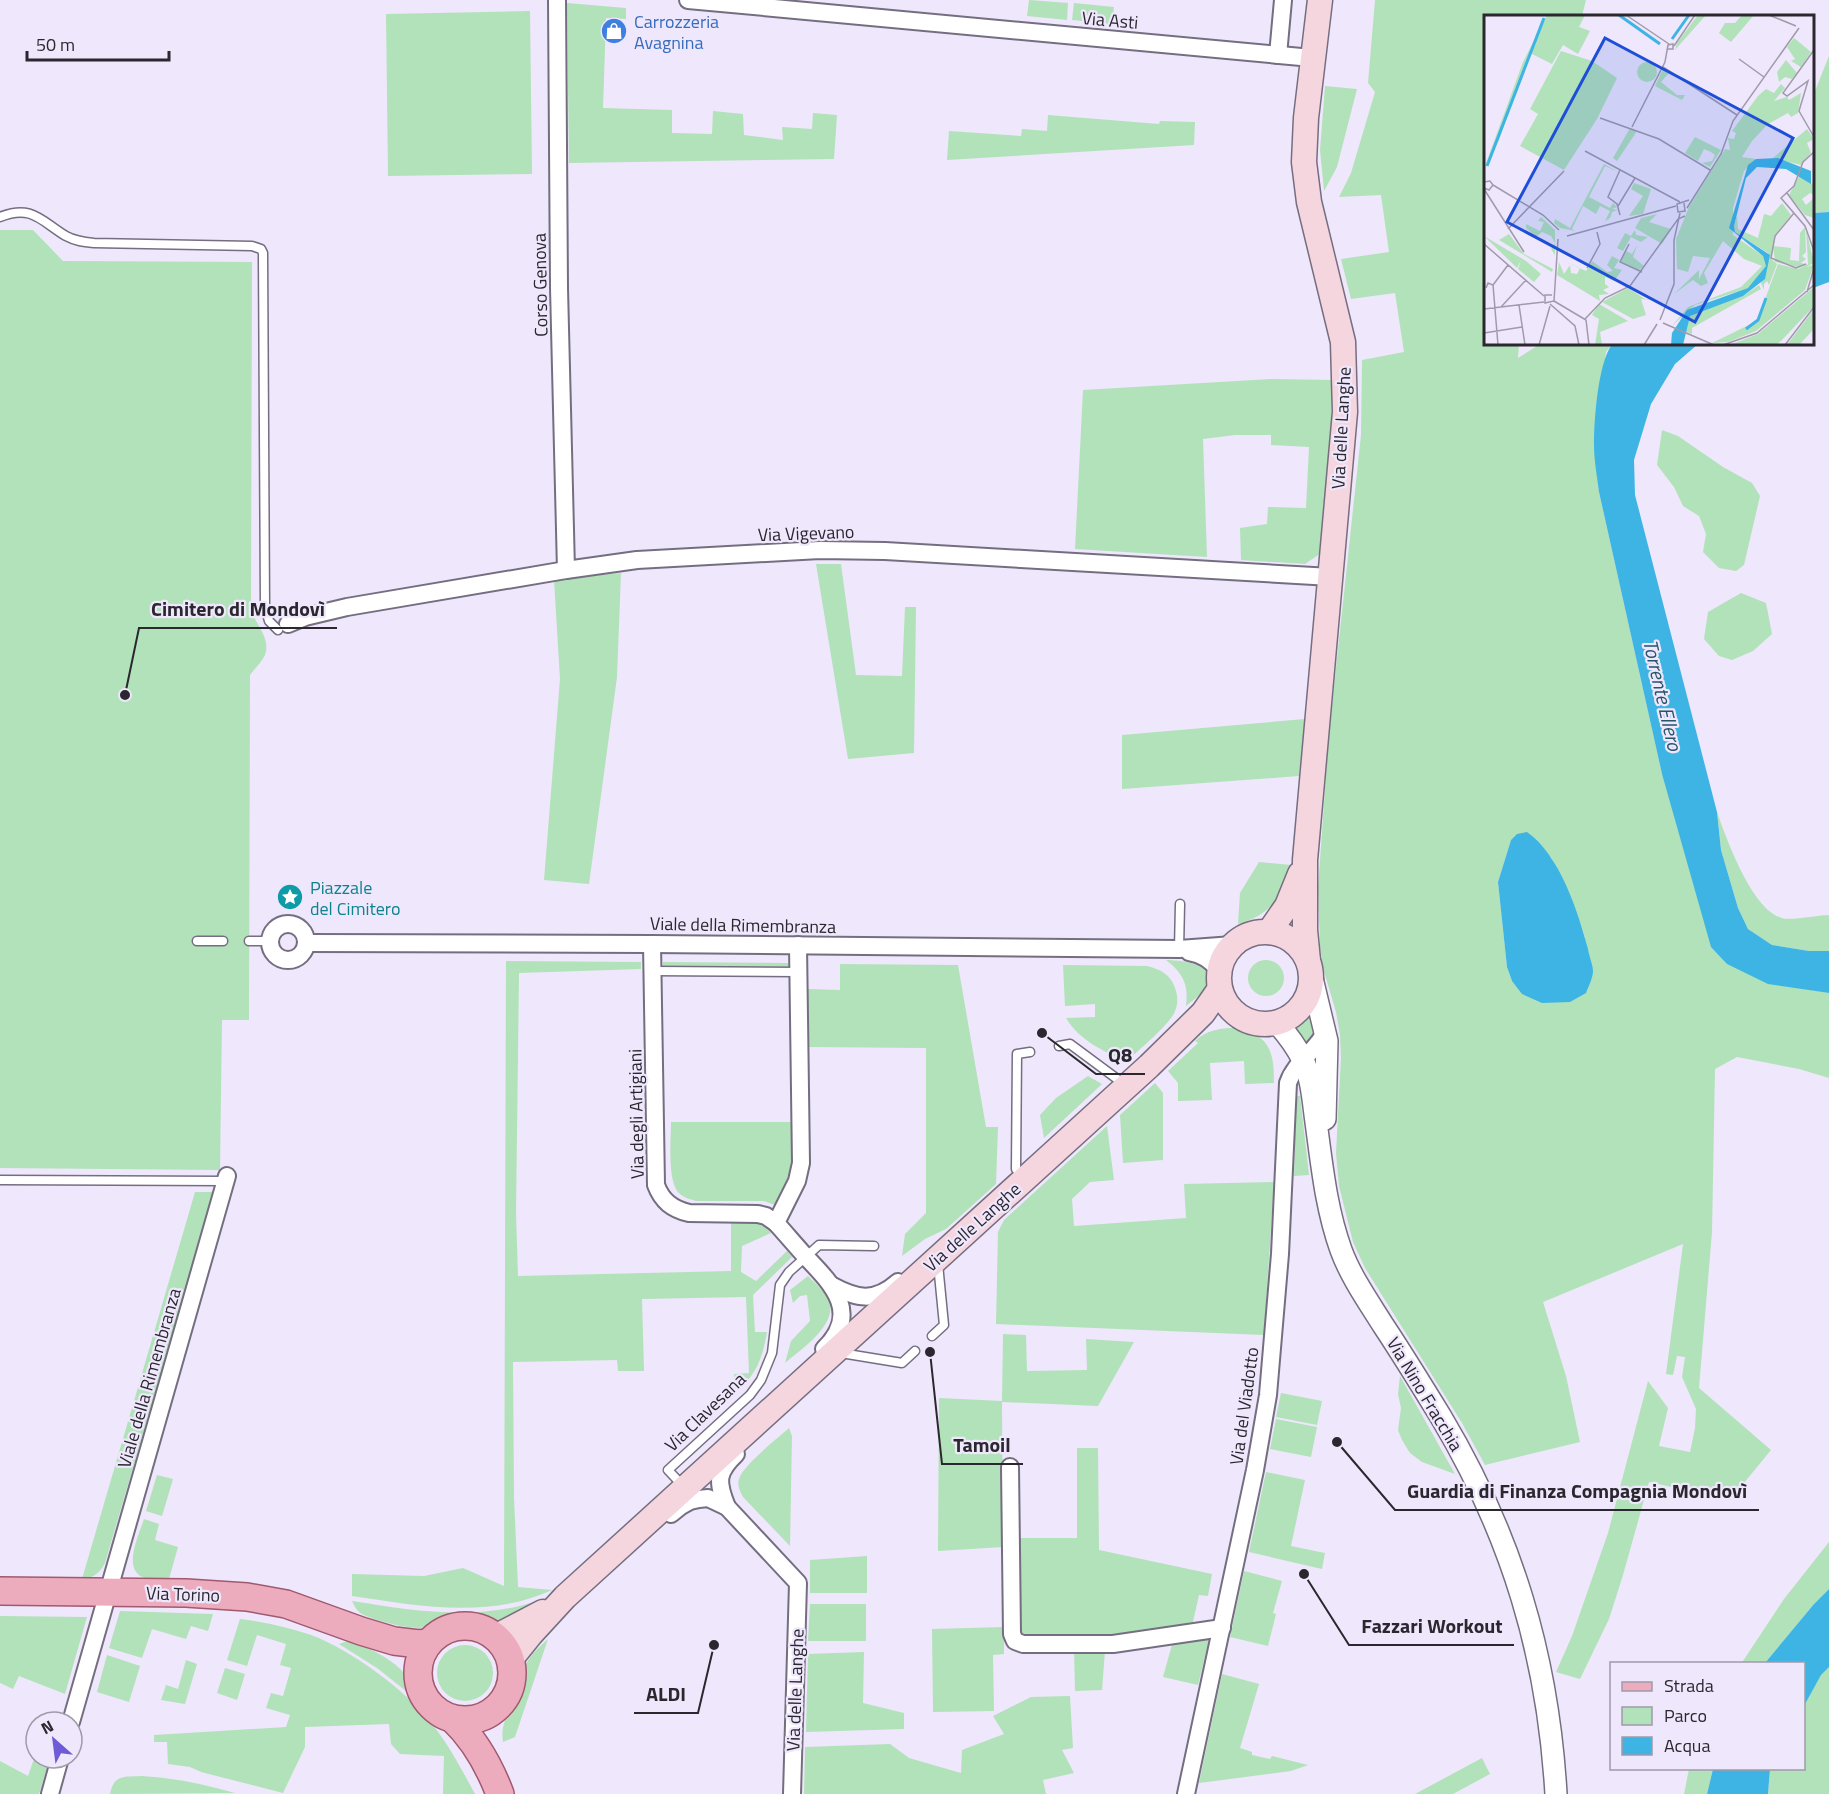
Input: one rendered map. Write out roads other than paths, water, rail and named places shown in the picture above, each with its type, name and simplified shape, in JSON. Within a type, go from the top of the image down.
[{"type":"main road","name":"Via delle Langhe","points":[[1277,1023],[1292,1016],[1303,1004],[1310,990],[1310,968],[1305,930],[1305,860],[1345,422],[1345,355],[1341,329],[1306,182],[1304,143],[1320,0]]},
{"type":"main road","name":"Via delle Langhe","points":[[1269,932],[1296,888],[1305,860]]},
{"type":"main road","points":[[1233,945],[1246,935],[1257,932],[1281,934],[1302,950],[1310,968]]},
{"type":"main road","name":"Via delle Langhe","points":[[510,1660],[565,1597],[1179,1038],[1203,1013],[1219,980],[1222,959],[1233,945]]},
{"type":"main road","points":[[1219,980],[1227,1006],[1241,1018],[1259,1024],[1277,1023]]},
{"type":"main road","name":"Via delle Langhe","points":[[1179,1038],[1215,1016],[1235,1013]]},
{"type":"main road","name":"Via Torino","points":[[0,1592],[247,1596],[286,1604],[394,1641],[428,1643]]},
{"type":"main road","name":"Via delle Langhe","points":[[495,1637],[538,1616],[565,1597]]},
{"type":"main road","points":[[418,1672],[421,1656],[428,1643],[440,1633],[453,1627],[468,1626],[483,1629],[505,1647],[512,1672],[511,1685],[506,1696],[488,1714],[477,1719],[453,1719]]},
{"type":"main road","name":"Via Torino","points":[[361,1631],[398,1650],[411,1660],[418,1672],[420,1687],[427,1701],[438,1712],[453,1719],[468,1734],[497,1786]]},
{"type":"main road","name":"Via Torino","points":[[488,1714],[489,1745],[497,1786]]},
{"type":"street","name":"Corso Genova","points":[[557,0],[559,288],[566,570]]},
{"type":"street","name":"Via Asti","points":[[688,0],[1312,58]]},
{"type":"street","points":[[1278,55],[1283,0]]},
{"type":"street","name":"Via Vigevano","points":[[283,627],[305,617],[347,607],[618,562],[673,557],[861,550],[1331,577]]},
{"type":"street","points":[[289,923],[302,930],[307,943],[301,956],[287,961],[274,955],[270,941],[271,934],[276,928],[289,923]]},
{"type":"street","name":"Viale della Rimembranza","points":[[307,943],[1179,949]]},
{"type":"street","name":"Via degli Artigiani","points":[[652,944],[658,1190],[665,1202],[689,1213],[758,1214],[776,1223]]},
{"type":"street","points":[[798,945],[801,1163],[797,1181],[776,1223],[831,1285],[840,1298],[842,1307],[840,1324],[834,1339],[814,1359],[810,1367],[810,1374]]},
{"type":"street","points":[[1179,949],[1233,945]]},
{"type":"street","points":[[1179,949],[1212,962],[1219,980]]},
{"type":"street","name":"Via Nino Fracchia","points":[[1310,968],[1326,1031],[1328,1050],[1323,1173]]},
{"type":"street","name":"Via Nino Fracchia","points":[[1277,1023],[1298,1050],[1310,1080],[1327,1203],[1349,1268],[1471,1471],[1515,1574],[1532,1633],[1545,1698],[1556,1794]]},
{"type":"street","name":"Via del Viadotto","points":[[1186,1794],[1255,1470],[1268,1395],[1283,1210],[1287,1093],[1291,1075],[1317,1047],[1326,1031]]},
{"type":"street","name":"Viale della Rimembranza","points":[[75,1710],[227,1178]]},
{"type":"street","points":[[831,1285],[854,1296],[874,1296],[890,1289],[912,1270],[933,1262]]},
{"type":"street","name":"Via delle Langhe","points":[[764,1415],[750,1442],[725,1464],[721,1473],[720,1489],[727,1506],[798,1585],[792,1794]]},
{"type":"street","points":[[1010,1467],[1012,1634],[1015,1641],[1023,1644],[1113,1644],[1222,1628]]},
{"type":"street","name":"Via delle Langhe","points":[[627,1540],[642,1536],[655,1528],[690,1501],[708,1498],[727,1506]]},
{"type":"street","points":[[50,1794],[57,1770]]},
{"type":"lane","points":[[0,217],[20,212],[30,213],[40,217],[65,235],[78,241],[94,243],[252,246],[261,249],[263,253],[264,607],[269,621],[283,627]]},
{"type":"lane","points":[[1179,949],[1180,904]]},
{"type":"lane","points":[[197,941],[223,941]]},
{"type":"lane","points":[[249,941],[270,941]]},
{"type":"lane","points":[[653,971],[798,972]]},
{"type":"lane","points":[[1059,1046],[1070,1044],[1127,1086]]},
{"type":"lane","points":[[1024,1179],[1016,1169],[1017,1054],[1030,1052]]},
{"type":"lane","points":[[0,1180],[227,1178]]},
{"type":"lane","name":"Via Clavesana","points":[[685,1487],[668,1470],[750,1395],[761,1380],[772,1353],[780,1285],[789,1272],[819,1245],[874,1245]]},
{"type":"lane","points":[[932,1336],[944,1325],[933,1262]]},
{"type":"lane","points":[[834,1352],[902,1363],[915,1352]]},
{"type":"water","points":[[1829,212],[1829,282],[1814,288],[1814,213]]},
{"type":"water","name":"Torrente Ellero","points":[[1611,345],[1697,345],[1675,364],[1651,404],[1634,460],[1635,495],[1717,812],[1721,850],[1738,908],[1748,929],[1772,945],[1809,951],[1829,951],[1829,993],[1768,984],[1727,964],[1711,947],[1662,774],[1599,492],[1594,434],[1600,378]]},
{"type":"water","points":[[1527,832],[1549,855],[1566,885],[1579,918],[1592,963],[1593,974],[1586,993],[1570,1002],[1542,1003],[1522,994],[1512,981],[1507,967],[1498,882],[1511,840],[1517,834]]},
{"type":"water","points":[[1829,1589],[1829,1667],[1821,1675],[1805,1704],[1805,1662],[1766,1662]]},
{"type":"water","points":[[1713,1770],[1770,1770],[1768,1794],[1707,1794]]},
{"type":"place","name":"Carrozzeria Avagnina","points":[[614,31]]},
{"type":"place","name":"Cimitero di Mondovì","points":[[125,695]]},
{"type":"place","name":"Piazzale del Cimitero","points":[[290,897]]},
{"type":"place","name":"Q8","points":[[1042,1033]]},
{"type":"place","name":"Tamoil","points":[[930,1352]]},
{"type":"place","name":"Guardia di Finanza Compagnia Mondovì","points":[[1337,1442]]},
{"type":"place","name":"Fazzari Workout","points":[[1304,1574]]},
{"type":"place","name":"ALDI","points":[[714,1645]]}]
